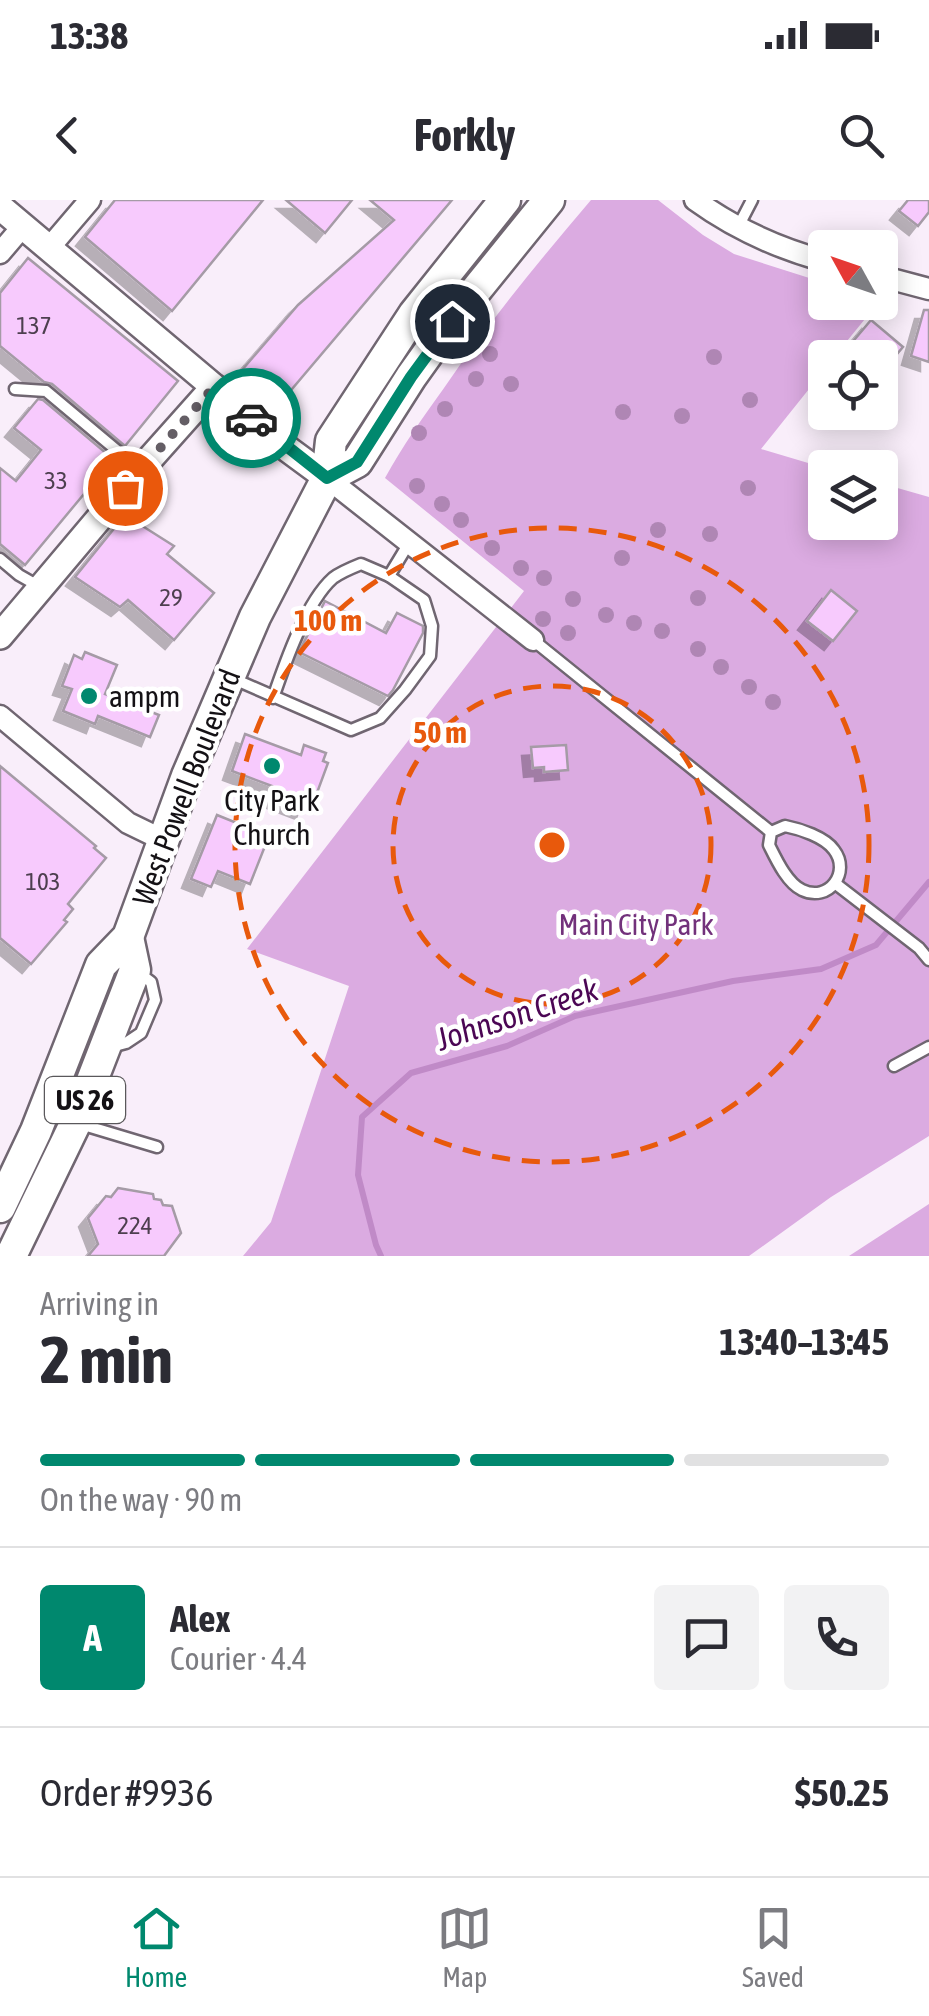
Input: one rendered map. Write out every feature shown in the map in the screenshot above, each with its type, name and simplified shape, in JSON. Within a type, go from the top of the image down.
[{"type":"main road","name":"US 26","points":[[327,478],[357,462],[452,321],[550,200]]},
{"type":"main road","name":"US 26","points":[[327,478],[331,441],[374,372],[502,201]]},
{"type":"main road","points":[[452,321],[450,294],[500,232],[504,218],[502,201]]},
{"type":"main road","name":"West Powell Boulevard","points":[[0,1207],[43,1116],[101,966],[128,937],[228,676],[263,599],[327,478]]},
{"type":"main road","name":"West Powell Boulevard","points":[[11,1256],[76,1122],[135,970],[128,937]]},
{"type":"street","points":[[49,248],[90,200]]},
{"type":"street","points":[[695,200],[769,244],[808,256]]},
{"type":"street","points":[[0,207],[289,450],[533,640]]},
{"type":"street","points":[[0,253],[23,226]]},
{"type":"street","points":[[898,281],[929,289]]},
{"type":"street","points":[[5,620],[41,587],[214,387]]},
{"type":"street","points":[[0,716],[128,823],[164,840]]},
{"type":"lane","points":[[738,228],[752,200]]},
{"type":"lane","points":[[15,389],[46,390],[140,470]]},
{"type":"lane","points":[[389,576],[410,541]]},
{"type":"lane","points":[[0,560],[41,587]]},
{"type":"lane","points":[[228,676],[273,698],[351,730],[380,718],[430,656],[432,626],[424,600],[389,576],[361,564],[336,575],[320,592],[287,658],[273,698]]},
{"type":"lane","points":[[533,640],[771,832]]},
{"type":"lane","points":[[784,826],[797,828],[832,846],[840,859],[836,884],[824,892],[802,890],[777,861],[769,845],[771,832],[784,826]]},
{"type":"lane","points":[[836,884],[920,948],[929,960]]},
{"type":"lane","points":[[894,1066],[929,1047]]},
{"type":"lane","points":[[76,1122],[156,1148]]},
{"type":"green space","name":"Main City Park","points":[[591,200],[658,200],[734,254],[808,278],[808,320],[864,320],[848,340],[808,340],[808,390],[761,449],[808,463],[808,540],[898,540],[898,488],[929,497],[929,1136],[831,1197],[749,1256],[243,1256],[271,1222],[349,986],[247,949],[524,591],[385,478],[479,339]]},
{"type":"green space","points":[[929,1204],[929,1256],[849,1256]]},
{"type":"building","points":[[115,200],[263,200],[172,311],[85,237]]},
{"type":"building","points":[[286,200],[352,200],[325,233]]},
{"type":"building","points":[[370,200],[452,200],[281,402],[242,370],[298,305],[394,220]]},
{"type":"building","points":[[908,200],[929,200],[929,212],[918,226],[899,211]]},
{"type":"building","points":[[28,258],[178,381],[125,446],[0,346],[0,293]]},
{"type":"building","points":[[924,310],[929,310],[929,362],[911,356]]},
{"type":"building","points":[[871,320],[895,340],[854,340]]},
{"type":"building","points":[[38,399],[113,459],[25,565],[0,544],[0,468],[16,481],[41,450],[14,428]]},
{"type":"building","points":[[125,515],[174,546],[167,554],[214,593],[174,640],[128,600],[120,607],[75,577]]},
{"type":"building","points":[[831,590],[857,611],[833,641],[807,621]]},
{"type":"building","points":[[325,601],[386,633],[397,613],[423,626],[423,633],[388,696],[299,652]]},
{"type":"building","points":[[85,652],[117,665],[105,694],[159,715],[150,737],[98,716],[95,724],[63,711],[72,689],[62,686],[74,655],[82,659]]},
{"type":"building","points":[[245,734],[301,755],[304,745],[326,753],[323,761],[328,763],[314,801],[308,799],[305,810],[268,796],[272,786],[232,771]]},
{"type":"building","points":[[566,745],[568,770],[544,772],[544,767],[533,768],[531,747]]},
{"type":"building","points":[[0,766],[106,858],[68,904],[73,909],[64,920],[67,922],[31,964],[0,938]]},
{"type":"building","points":[[217,815],[269,836],[250,884],[218,871],[211,887],[191,879]]},
{"type":"building","points":[[118,1188],[153,1194],[163,1205],[172,1206],[181,1233],[164,1256],[88,1256],[98,1244],[88,1218]]},
{"type":"waterway","name":"Johnson Creek","points":[[381,1256],[358,1175],[362,1117],[411,1073],[507,1046],[575,1016],[733,981],[821,969],[876,945],[929,882]]},
{"type":"way so far","points":[[125,488],[214,387],[251,418]]},
{"type":"place","name":"ampm","points":[[89,696]]},
{"type":"place","name":"City Park Church","points":[[272,766]]},
{"type":"route","points":[[251,418],[327,478],[357,462],[452,321]]}]
